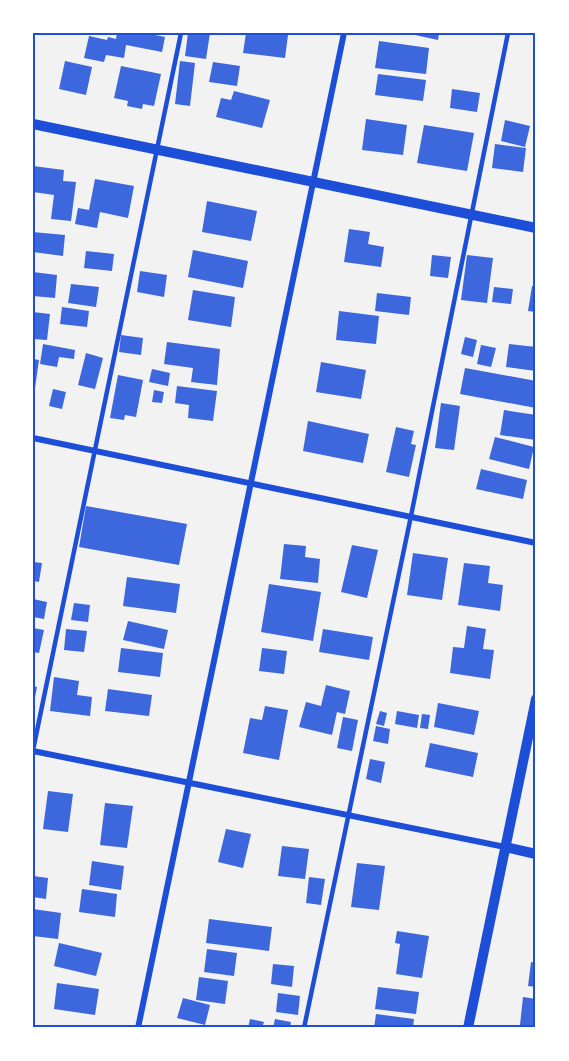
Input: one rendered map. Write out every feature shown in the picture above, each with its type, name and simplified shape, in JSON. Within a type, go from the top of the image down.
[{"type":"street","points":[[138,1028],[344,33]]},
{"type":"street","points":[[33,124],[536,228]]},
{"type":"street","points":[[33,438],[536,543]]},
{"type":"street","points":[[468,1028],[536,699]]},
{"type":"street","points":[[33,750],[536,854]]},
{"type":"lane","points":[[33,750],[181,33]]},
{"type":"lane","points":[[304,1028],[411,516],[508,33]]},
{"type":"building","points":[[117,33],[145,33],[165,37],[162,52],[126,45],[124,58],[106,55],[104,62],[84,58],[89,36],[107,40],[108,37],[116,39]]},
{"type":"building","points":[[188,33],[210,33],[206,59],[185,56]]},
{"type":"building","points":[[246,33],[288,35],[285,58],[243,53]]},
{"type":"building","points":[[406,33],[439,33],[438,40]]},
{"type":"building","points":[[379,41],[429,48],[426,74],[375,68]]},
{"type":"building","points":[[65,61],[92,67],[86,95],[59,89]]},
{"type":"building","points":[[180,61],[195,63],[190,106],[175,104]]},
{"type":"building","points":[[213,62],[240,66],[237,86],[209,82]]},
{"type":"building","points":[[121,66],[161,74],[154,106],[143,104],[142,109],[127,106],[128,101],[114,98]]},
{"type":"building","points":[[378,74],[426,80],[423,101],[375,95]]},
{"type":"building","points":[[452,89],[480,93],[477,112],[450,108]]},
{"type":"building","points":[[234,91],[270,100],[262,128],[216,117],[221,98],[231,100]]},
{"type":"building","points":[[366,119],[407,125],[403,155],[362,150]]},
{"type":"building","points":[[505,120],[530,126],[525,147],[501,141]]},
{"type":"building","points":[[424,125],[474,133],[467,171],[417,163]]},
{"type":"building","points":[[495,144],[526,148],[523,172],[492,168]]},
{"type":"building","points":[[33,166],[64,170],[63,181],[76,182],[71,221],[51,219],[54,195],[33,192]]},
{"type":"building","points":[[95,179],[134,186],[128,218],[100,212],[97,228],[75,224],[78,208],[89,210]]},
{"type":"building","points":[[207,201],[257,211],[251,241],[202,232]]},
{"type":"building","points":[[349,229],[370,232],[368,244],[384,247],[381,267],[344,262]]},
{"type":"building","points":[[33,232],[65,235],[63,256],[33,252]]},
{"type":"building","points":[[193,250],[248,261],[243,288],[188,277]]},
{"type":"building","points":[[86,251],[114,254],[112,271],[84,268]]},
{"type":"building","points":[[432,255],[451,257],[448,278],[430,276]]},
{"type":"building","points":[[467,255],[493,258],[487,303],[461,300]]},
{"type":"building","points":[[140,271],[167,275],[164,297],[137,292]]},
{"type":"building","points":[[33,272],[57,275],[55,298],[33,296]]},
{"type":"building","points":[[71,284],[99,287],[96,307],[68,303]]},
{"type":"building","points":[[532,286],[536,286],[536,312],[528,311]]},
{"type":"building","points":[[494,287],[513,289],[511,304],[492,302]]},
{"type":"building","points":[[193,290],[235,297],[231,327],[188,320]]},
{"type":"building","points":[[377,293],[411,297],[409,315],[375,311]]},
{"type":"building","points":[[62,307],[89,311],[87,327],[60,324]]},
{"type":"building","points":[[339,311],[379,316],[376,344],[336,340]]},
{"type":"building","points":[[33,312],[50,314],[47,340],[33,339]]},
{"type":"building","points":[[121,335],[143,338],[141,355],[119,352]]},
{"type":"building","points":[[465,337],[477,340],[473,357],[461,354]]},
{"type":"building","points":[[167,342],[220,349],[217,385],[191,382],[193,368],[164,364]]},
{"type":"building","points":[[43,344],[75,350],[74,359],[59,357],[57,367],[40,364]]},
{"type":"building","points":[[509,344],[536,347],[536,371],[506,367]]},
{"type":"building","points":[[481,345],[496,348],[491,367],[477,364]]},
{"type":"building","points":[[86,353],[103,358],[95,389],[78,385]]},
{"type":"building","points":[[33,359],[39,360],[34,395],[33,395]]},
{"type":"building","points":[[321,362],[366,370],[361,399],[316,392]]},
{"type":"building","points":[[465,368],[536,381],[536,408],[460,394]]},
{"type":"building","points":[[152,369],[170,373],[168,386],[149,382]]},
{"type":"building","points":[[118,375],[143,380],[136,417],[125,415],[124,420],[110,418]]},
{"type":"building","points":[[177,386],[217,391],[213,421],[188,418],[189,405],[175,403]]},
{"type":"building","points":[[53,389],[66,392],[62,409],[49,406]]},
{"type":"building","points":[[154,390],[164,392],[162,403],[152,402]]},
{"type":"building","points":[[441,403],[460,406],[454,450],[435,448]]},
{"type":"building","points":[[504,410],[536,415],[536,440],[500,435]]},
{"type":"building","points":[[308,421],[369,434],[363,463],[303,451]]},
{"type":"building","points":[[396,427],[414,431],[411,444],[416,445],[409,477],[386,472]]},
{"type":"building","points":[[495,437],[534,447],[529,469],[489,459]]},
{"type":"building","points":[[481,469],[527,480],[523,499],[476,489]]},
{"type":"building","points":[[86,506],[187,524],[179,565],[79,547]]},
{"type":"building","points":[[284,544],[306,546],[305,557],[320,559],[318,583],[280,579]]},
{"type":"building","points":[[352,545],[378,550],[367,598],[341,592]]},
{"type":"building","points":[[413,553],[448,558],[442,600],[407,595]]},
{"type":"building","points":[[33,562],[42,563],[39,582],[33,581]]},
{"type":"building","points":[[464,563],[490,566],[488,583],[503,585],[500,611],[458,605]]},
{"type":"building","points":[[127,577],[180,584],[176,613],[123,606]]},
{"type":"building","points":[[269,584],[321,592],[313,641],[261,632]]},
{"type":"building","points":[[33,599],[47,602],[44,619],[33,617]]},
{"type":"building","points":[[74,603],[90,605],[88,622],[71,620]]},
{"type":"building","points":[[128,621],[168,630],[164,649],[123,640]]},
{"type":"building","points":[[467,626],[486,629],[483,649],[494,650],[490,679],[450,673],[453,647],[464,648]]},
{"type":"building","points":[[33,628],[44,630],[39,653],[33,652]]},
{"type":"building","points":[[66,629],[87,631],[84,652],[64,650]]},
{"type":"building","points":[[323,629],[373,637],[369,660],[319,652]]},
{"type":"building","points":[[121,648],[163,653],[160,677],[118,672]]},
{"type":"building","points":[[262,648],[287,651],[284,674],[259,671]]},
{"type":"building","points":[[54,677],[79,681],[77,695],[92,697],[90,716],[50,711]]},
{"type":"building","points":[[326,685],[350,691],[345,714],[337,712],[332,735],[299,727],[306,702],[321,706]]},
{"type":"building","points":[[33,686],[37,687],[34,703],[33,703]]},
{"type":"building","points":[[108,689],[152,695],[149,716],[105,711]]},
{"type":"building","points":[[438,703],[479,711],[474,735],[434,727]]},
{"type":"building","points":[[265,706],[288,710],[279,760],[243,753],[250,718],[262,720]]},
{"type":"building","points":[[380,711],[387,713],[384,726],[376,724]]},
{"type":"building","points":[[397,711],[419,715],[417,728],[395,724]]},
{"type":"building","points":[[422,714],[430,715],[428,729],[420,728]]},
{"type":"building","points":[[343,717],[358,720],[352,751],[337,748]]},
{"type":"building","points":[[376,726],[390,729],[388,744],[373,741]]},
{"type":"building","points":[[430,743],[478,753],[473,777],[425,767]]},
{"type":"building","points":[[370,759],[385,762],[381,783],[366,779]]},
{"type":"building","points":[[48,791],[73,794],[68,832],[43,829]]},
{"type":"building","points":[[105,803],[133,806],[127,848],[100,845]]},
{"type":"building","points":[[226,829],[251,834],[243,868],[218,862]]},
{"type":"building","points":[[282,846],[309,849],[305,879],[278,876]]},
{"type":"building","points":[[92,861],[124,866],[121,890],[89,885]]},
{"type":"building","points":[[357,863],[385,866],[379,910],[351,907]]},
{"type":"building","points":[[33,876],[48,878],[46,899],[33,897]]},
{"type":"building","points":[[309,877],[325,879],[321,905],[306,903]]},
{"type":"building","points":[[82,889],[117,894],[115,917],[79,912]]},
{"type":"building","points":[[33,909],[61,913],[58,939],[33,936]]},
{"type":"building","points":[[209,919],[272,927],[269,951],[206,943]]},
{"type":"building","points":[[397,931],[429,936],[422,978],[396,974],[400,944],[395,943]]},
{"type":"building","points":[[59,943],[102,953],[96,976],[54,966]]},
{"type":"building","points":[[207,949],[237,953],[234,976],[204,972]]},
{"type":"building","points":[[531,962],[536,963],[536,987],[528,986]]},
{"type":"building","points":[[273,964],[294,966],[292,987],[271,984]]},
{"type":"building","points":[[199,977],[228,981],[225,1004],[196,1000]]},
{"type":"building","points":[[57,983],[99,989],[95,1015],[54,1009]]},
{"type":"building","points":[[378,987],[419,992],[416,1014],[375,1009]]},
{"type":"building","points":[[278,993],[300,996],[298,1015],[276,1012]]},
{"type":"building","points":[[523,997],[536,999],[536,1027],[520,1025]]},
{"type":"building","points":[[183,998],[210,1005],[205,1025],[177,1018]]},
{"type":"building","points":[[376,1014],[414,1019],[413,1028],[374,1028]]},
{"type":"building","points":[[250,1019],[264,1022],[262,1028],[248,1028]]},
{"type":"building","points":[[275,1019],[291,1022],[290,1028],[273,1028]]}]
